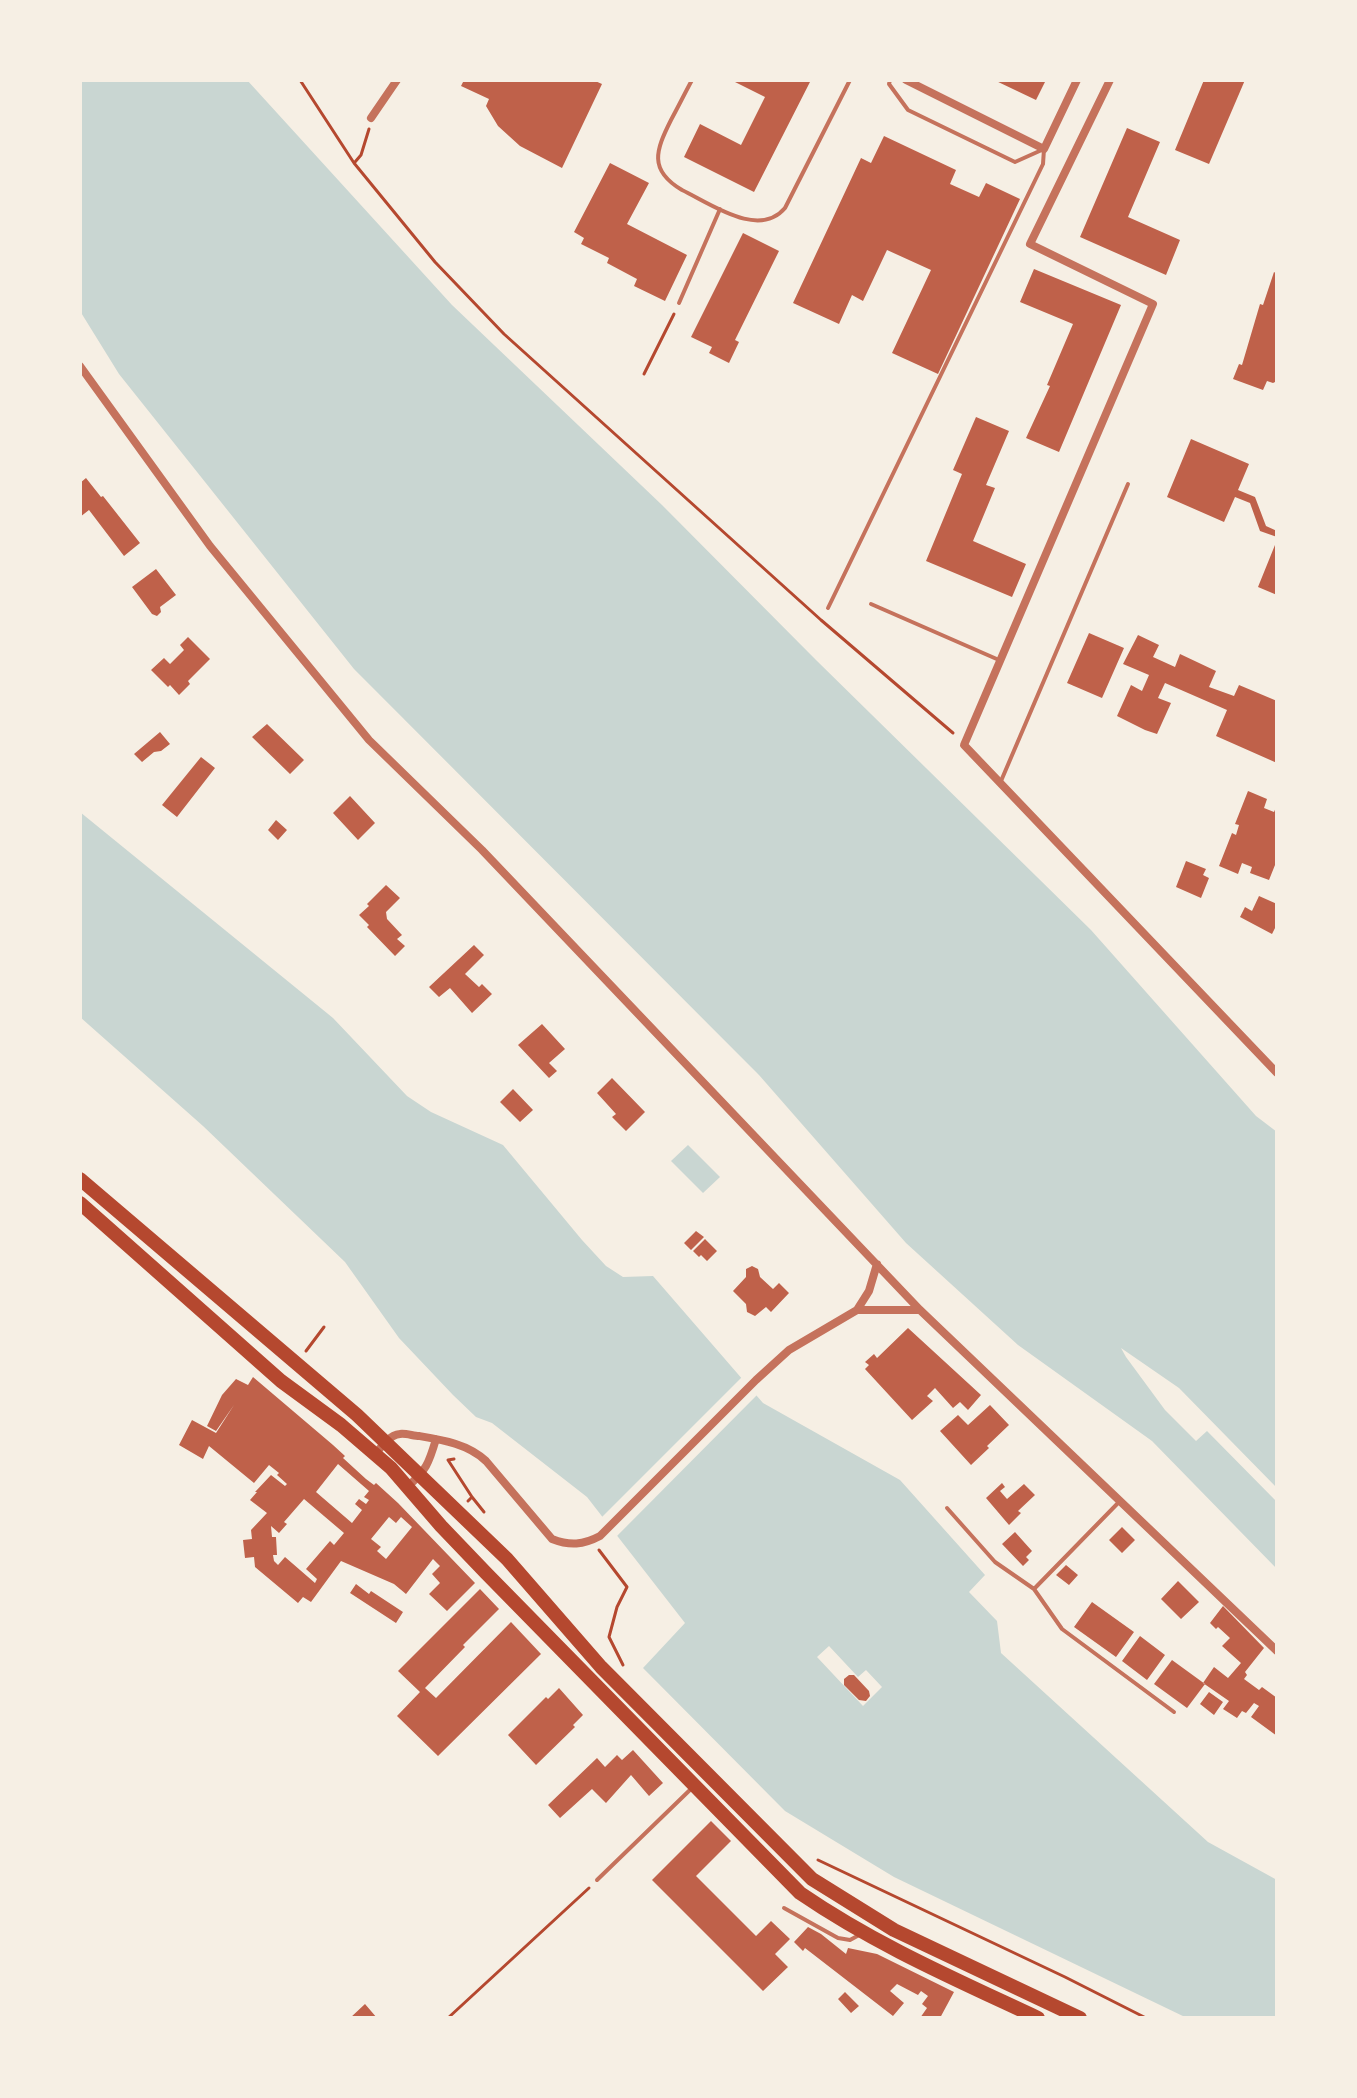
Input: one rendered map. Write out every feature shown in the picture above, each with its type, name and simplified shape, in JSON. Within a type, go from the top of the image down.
[{"type":"main road","points":[[80,1179],[279,1346],[420,1475],[507,1559],[601,1667],[812,1879],[894,1930],[1080,2018]]},
{"type":"main road","points":[[80,1203],[281,1381],[341,1425],[391,1468],[459,1545],[800,1893],[863,1933],[1019,2014],[1038,2018]]},
{"type":"street","points":[[371,118],[397,80]]},
{"type":"street","points":[[906,80],[1044,149],[1077,80]]},
{"type":"street","points":[[1110,80],[1030,244],[1153,304],[964,745],[1276,1070]]},
{"type":"street","points":[[80,366],[210,546],[369,740],[482,850],[920,1310],[1277,1651]]},
{"type":"street","points":[[375,1455],[385,1442],[399,1434],[464,1446],[477,1452],[552,1539],[565,1544],[579,1544],[596,1538],[789,1350],[857,1310],[869,1291],[877,1264]]},
{"type":"street","points":[[857,1310],[920,1310]]},
{"type":"street","points":[[407,1487],[429,1465],[436,1439]]},
{"type":"lane","points":[[692,80],[657,153],[660,168],[673,184],[720,209],[759,222],[772,219],[782,212],[850,80]]},
{"type":"lane","points":[[828,608],[1043,164],[1044,149],[1015,162],[908,110],[889,84],[890,80]]},
{"type":"lane","points":[[679,303],[720,209]]},
{"type":"lane","points":[[1000,783],[1128,484]]},
{"type":"lane","points":[[871,604],[999,660]]},
{"type":"lane","points":[[1034,1589],[1121,1501]]},
{"type":"lane","points":[[947,1508],[995,1562],[1034,1589],[1062,1629],[1174,1712]]},
{"type":"lane","points":[[597,1880],[695,1786]]},
{"type":"lane","points":[[784,1908],[838,1938],[850,1940],[863,1933]]},
{"type":"path","points":[[300,80],[354,163],[435,262],[504,334],[964,745]]},
{"type":"path","points":[[354,163],[365,146],[371,118]]},
{"type":"path","points":[[644,374],[679,303]]},
{"type":"path","points":[[303,1354],[324,1327]]},
{"type":"path","points":[[461,1458],[448,1460],[472,1497],[468,1501]]},
{"type":"path","points":[[596,1538],[627,1587],[617,1607],[609,1637],[627,1673]]},
{"type":"path","points":[[815,1858],[1146,2018]]},
{"type":"path","points":[[448,2018],[597,1880]]},
{"type":"shaded area","points":[[80,80],[247,80],[452,305],[662,505],[1091,930],[1256,1116],[1277,1132],[1277,1488],[1179,1388],[1121,1348],[1165,1410],[1196,1441],[1207,1431],[1277,1502],[1277,1569],[1152,1441],[1018,1345],[906,1243],[759,1075],[354,669],[119,374],[80,311]]},
{"type":"shaded area","points":[[80,812],[333,1018],[407,1096],[431,1112],[503,1145],[606,1266],[623,1277],[653,1276],[763,1403],[900,1480],[985,1575],[969,1592],[997,1621],[1001,1653],[1208,1842],[1277,1880],[1277,2018],[1187,2018],[894,1877],[785,1811],[643,1668],[685,1623],[587,1497],[492,1423],[476,1417],[399,1338],[345,1262],[203,1126],[80,1017]],"holes":[[[829,1646],[858,1677],[866,1670],[882,1687],[863,1706],[817,1657]]]},
{"type":"shaded area","points":[[688,1145],[720,1177],[703,1193],[671,1161]]},
{"type":"pier","points":[[743,1376],[759,1393],[614,1539],[599,1520]]},
{"type":"building","points":[[464,80],[593,80],[602,84],[562,168],[520,146],[498,126],[486,106],[489,99],[461,86]]},
{"type":"building","points":[[731,80],[811,80],[754,192],[684,157],[700,124],[741,145],[765,97]]},
{"type":"building","points":[[994,80],[1046,80],[1036,100]]},
{"type":"building","points":[[1204,80],[1245,80],[1209,164],[1175,150]]},
{"type":"building","points":[[1127,128],[1160,142],[1128,217],[1180,240],[1166,275],[1080,237]]},
{"type":"building","points":[[884,136],[956,170],[950,184],[979,197],[986,183],[1020,199],[938,374],[892,353],[931,270],[887,250],[863,301],[852,295],[839,324],[793,303],[861,158],[871,163]]},
{"type":"building","points":[[610,163],[649,183],[627,224],[687,255],[665,301],[634,286],[637,279],[607,263],[609,258],[581,244],[584,238],[574,232]]},
{"type":"building","points":[[743,233],[779,251],[735,340],[739,342],[729,363],[709,353],[712,347],[691,337]]},
{"type":"building","points":[[1034,269],[1121,305],[1059,452],[1026,438],[1073,324],[1020,302]]},
{"type":"building","points":[[1274,272],[1277,274],[1277,381],[1267,381],[1263,390],[1233,379],[1239,364],[1242,365],[1260,304],[1263,305]]},
{"type":"building","points":[[976,417],[1009,431],[986,485],[995,488],[973,541],[1026,564],[1012,597],[926,561],[962,474],[953,470]]},
{"type":"building","points":[[1191,439],[1249,464],[1238,490],[1255,497],[1266,526],[1277,531],[1277,537],[1260,531],[1250,503],[1235,497],[1224,522],[1167,497]]},
{"type":"building","points":[[86,478],[140,543],[124,556],[89,510],[80,517],[80,483]]},
{"type":"building","points":[[1277,540],[1277,595],[1258,587]]},
{"type":"building","points":[[156,569],[176,595],[160,607],[161,612],[157,616],[152,614],[132,587]]},
{"type":"building","points":[[1089,633],[1124,648],[1102,698],[1067,683]]},
{"type":"building","points":[[1138,635],[1159,645],[1153,657],[1175,667],[1180,654],[1216,671],[1209,687],[1234,696],[1239,685],[1277,701],[1277,763],[1216,736],[1227,710],[1165,683],[1158,698],[1171,703],[1157,734],[1117,716],[1131,685],[1142,691],[1149,675],[1123,664]]},
{"type":"building","points":[[188,637],[210,659],[179,695],[151,670],[164,658],[170,664],[184,650],[180,645]]},
{"type":"building","points":[[267,724],[304,760],[290,774],[252,737]]},
{"type":"building","points":[[160,732],[170,744],[142,762],[134,754]]},
{"type":"building","points":[[201,757],[215,768],[177,817],[162,805]]},
{"type":"building","points":[[1248,791],[1267,799],[1264,808],[1274,812],[1277,805],[1277,860],[1269,880],[1250,873],[1252,867],[1242,863],[1238,874],[1219,866],[1232,833],[1236,835],[1239,825],[1235,824]]},
{"type":"building","points":[[350,796],[375,823],[358,840],[333,813]]},
{"type":"building","points":[[276,820],[287,830],[278,840],[268,830]]},
{"type":"building","points":[[1186,861],[1206,869],[1203,875],[1209,878],[1201,898],[1176,887]]},
{"type":"building","points":[[386,885],[400,898],[386,912],[387,919],[402,935],[397,939],[405,946],[395,956],[359,915]]},
{"type":"building","points":[[1259,896],[1277,904],[1277,924],[1272,934],[1240,917],[1245,907],[1252,911]]},
{"type":"building","points":[[474,945],[484,955],[465,974],[492,994],[472,1013],[450,988],[439,997],[429,987]]},
{"type":"building","points":[[542,1024],[565,1049],[549,1063],[557,1071],[549,1078],[518,1045]]},
{"type":"building","points":[[612,1078],[645,1112],[626,1131],[612,1117],[616,1114],[597,1093]]},
{"type":"building","points":[[513,1089],[533,1110],[520,1122],[500,1102]]},
{"type":"building","points":[[696,1231],[704,1237],[691,1250],[684,1243]]},
{"type":"building","points":[[705,1239],[717,1251],[707,1261],[693,1251]]},
{"type":"building","points":[[752,1266],[758,1269],[760,1277],[773,1289],[779,1283],[789,1293],[771,1312],[766,1307],[755,1316],[747,1312],[746,1304],[733,1291],[746,1277],[746,1269]]},
{"type":"building","points":[[908,1328],[981,1395],[968,1410],[960,1402],[953,1408],[935,1388],[927,1396],[933,1401],[912,1420],[865,1369],[869,1365],[865,1362],[874,1354],[877,1358]]},
{"type":"building","points":[[253,1377],[333,1445],[366,1479],[374,1485],[376,1483],[398,1503],[475,1583],[447,1611],[429,1594],[440,1583],[432,1574],[440,1566],[433,1559],[406,1594],[394,1584],[341,1561],[311,1602],[303,1597],[298,1603],[255,1567],[254,1557],[245,1558],[243,1540],[252,1539],[251,1530],[267,1513],[250,1500],[271,1475],[285,1486],[287,1484],[269,1465],[254,1483],[209,1446],[203,1459],[179,1445],[192,1420],[216,1433],[234,1405],[216,1431],[207,1426],[222,1395],[236,1379],[248,1385]],"holes":[[[338,1464],[369,1491],[364,1497],[369,1500],[366,1504],[359,1499],[355,1504],[362,1510],[352,1523],[316,1492]],[[304,1499],[344,1533],[334,1545],[330,1541],[306,1569],[317,1579],[315,1583],[285,1557],[278,1565],[274,1561],[273,1555],[277,1555],[276,1537],[272,1537],[271,1526],[279,1533],[287,1524],[284,1522]],[[389,1517],[396,1523],[401,1517],[412,1527],[386,1559],[377,1551],[381,1547],[371,1539]]]},
{"type":"building","points":[[990,1405],[1009,1425],[971,1465],[940,1431],[958,1415],[968,1425]]},
{"type":"building","points":[[1002,1483],[1005,1487],[1000,1491],[1007,1499],[1024,1484],[1035,1495],[1009,1525],[986,1498]]},
{"type":"building","points":[[1122,1527],[1135,1540],[1122,1553],[1109,1540]]},
{"type":"building","points":[[1015,1532],[1032,1551],[1023,1566],[1002,1544]]},
{"type":"building","points":[[1066,1565],[1078,1575],[1069,1585],[1056,1575]]},
{"type":"building","points":[[1178,1581],[1199,1602],[1181,1619],[1161,1599]]},
{"type":"building","points":[[356,1584],[403,1612],[396,1623],[350,1593]]},
{"type":"building","points":[[480,1589],[499,1609],[425,1688],[436,1698],[511,1622],[541,1654],[438,1756],[397,1716],[420,1692],[398,1671]]},
{"type":"building","points":[[1092,1602],[1134,1632],[1116,1657],[1074,1627]]},
{"type":"building","points":[[1223,1606],[1264,1648],[1245,1672],[1247,1675],[1244,1679],[1277,1698],[1277,1736],[1251,1717],[1259,1706],[1254,1703],[1237,1718],[1223,1709],[1229,1701],[1203,1683],[1214,1667],[1228,1678],[1241,1663],[1222,1646],[1230,1638],[1210,1623]]},
{"type":"building","points":[[1140,1636],[1165,1655],[1147,1680],[1122,1661]]},
{"type":"building","points":[[1172,1660],[1205,1684],[1187,1708],[1154,1684]]},
{"type":"building","points":[[854,1675],[869,1691],[866,1701],[859,1700],[844,1685],[844,1679]]},
{"type":"building","points":[[559,1688],[583,1715],[536,1765],[508,1735]]},
{"type":"building","points":[[1209,1692],[1223,1702],[1214,1715],[1200,1704]]},
{"type":"building","points":[[633,1750],[663,1783],[649,1796],[631,1775],[606,1803],[592,1789],[560,1818],[548,1805],[597,1758],[605,1767],[617,1755],[622,1760]]},
{"type":"building","points":[[711,1821],[731,1841],[696,1876],[756,1936],[771,1921],[790,1939],[775,1954],[788,1967],[763,1991],[652,1880]]},
{"type":"building","points":[[808,1927],[846,1954],[848,1948],[877,1954],[954,1992],[940,2018],[920,2018],[927,2008],[922,2004],[928,1996],[921,1991],[918,1995],[897,1984],[890,1991],[904,2003],[893,2016],[794,1942]]},
{"type":"building","points":[[845,1992],[859,2006],[851,2013],[838,1999]]},
{"type":"building","points":[[365,2004],[377,2018],[350,2018]]}]
